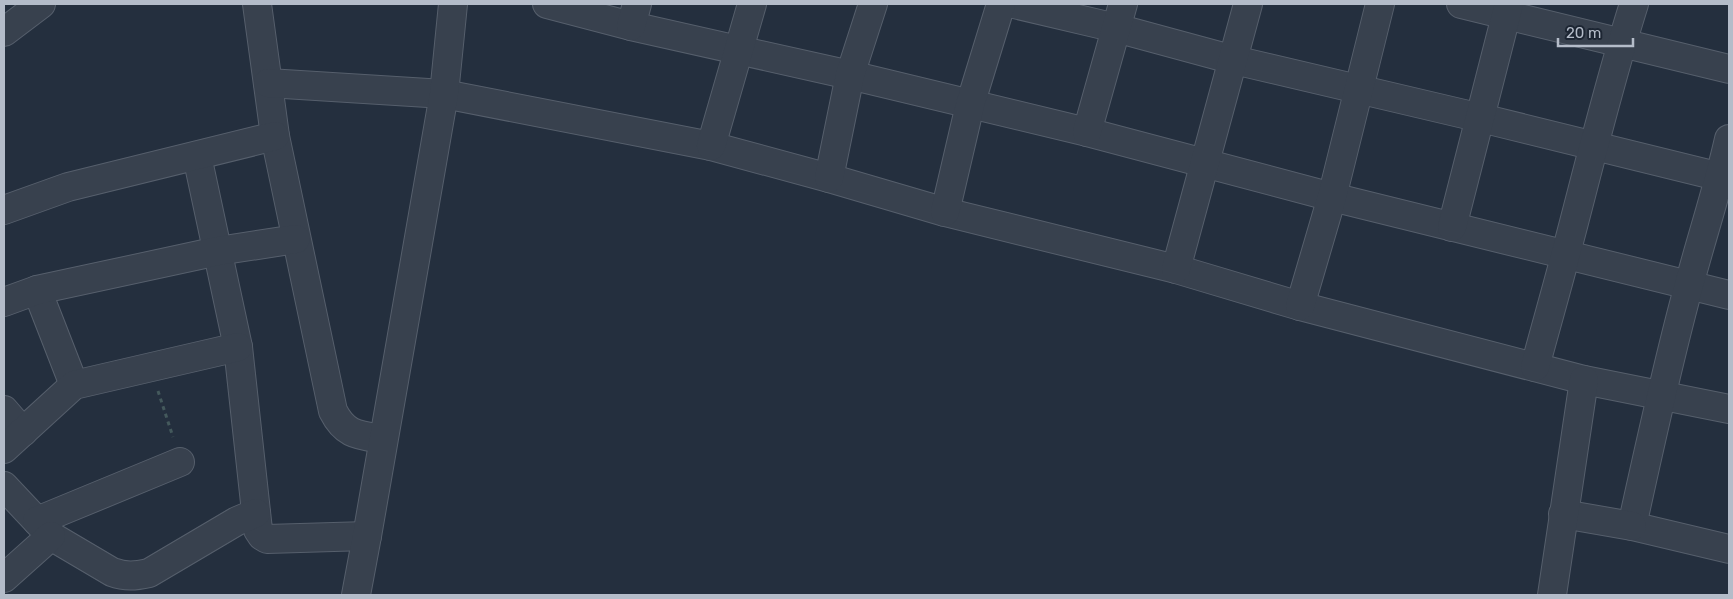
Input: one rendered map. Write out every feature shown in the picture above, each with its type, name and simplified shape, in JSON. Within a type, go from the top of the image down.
[{"type":"street","points":[[4,32],[41,4]]},
{"type":"street","points":[[257,4],[275,136],[333,411],[339,424],[348,431],[357,435],[383,439]]},
{"type":"street","points":[[356,595],[444,94],[453,4]]},
{"type":"street","points":[[554,4],[634,15],[739,51],[850,75],[1087,132],[1332,197],[1729,295]]},
{"type":"street","points":[[711,146],[752,4]]},
{"type":"street","points":[[829,178],[850,75],[874,4]]},
{"type":"street","points":[[945,212],[970,105],[1001,4]]},
{"type":"street","points":[[1014,4],[1119,16],[1234,60],[1725,178]]},
{"type":"street","points":[[1176,269],[1248,4]]},
{"type":"street","points":[[1300,306],[1332,197],[1380,4]]},
{"type":"street","points":[[1462,4],[1508,10],[1622,42],[1729,69]]},
{"type":"street","points":[[1535,367],[1622,42],[1634,4]]},
{"type":"street","points":[[1452,227],[1508,10]]},
{"type":"street","points":[[1087,132],[1119,16]]},
{"type":"street","points":[[268,83],[444,94],[711,146],[945,212],[1176,269],[1300,306],[1584,380],[1660,397],[1729,409]]},
{"type":"street","points":[[4,210],[68,187],[275,136]]},
{"type":"street","points":[[1632,526],[1660,397],[1689,285],[1725,178],[1729,139]]},
{"type":"street","points":[[197,156],[238,347],[258,530],[267,539],[367,536]]},
{"type":"street","points":[[4,302],[37,290],[218,251],[296,239]]},
{"type":"street","points":[[37,290],[74,385]]},
{"type":"street","points":[[4,410],[13,441],[74,385],[238,347]]},
{"type":"street","points":[[1552,595],[1584,380]]},
{"type":"street","points":[[4,578],[44,528],[180,462]]},
{"type":"street","points":[[4,486],[44,528],[112,572],[123,576],[149,573],[237,521],[256,513]]},
{"type":"street","points":[[1563,514],[1632,526],[1729,549]]},
{"type":"path","points":[[150,366],[180,462]]}]
